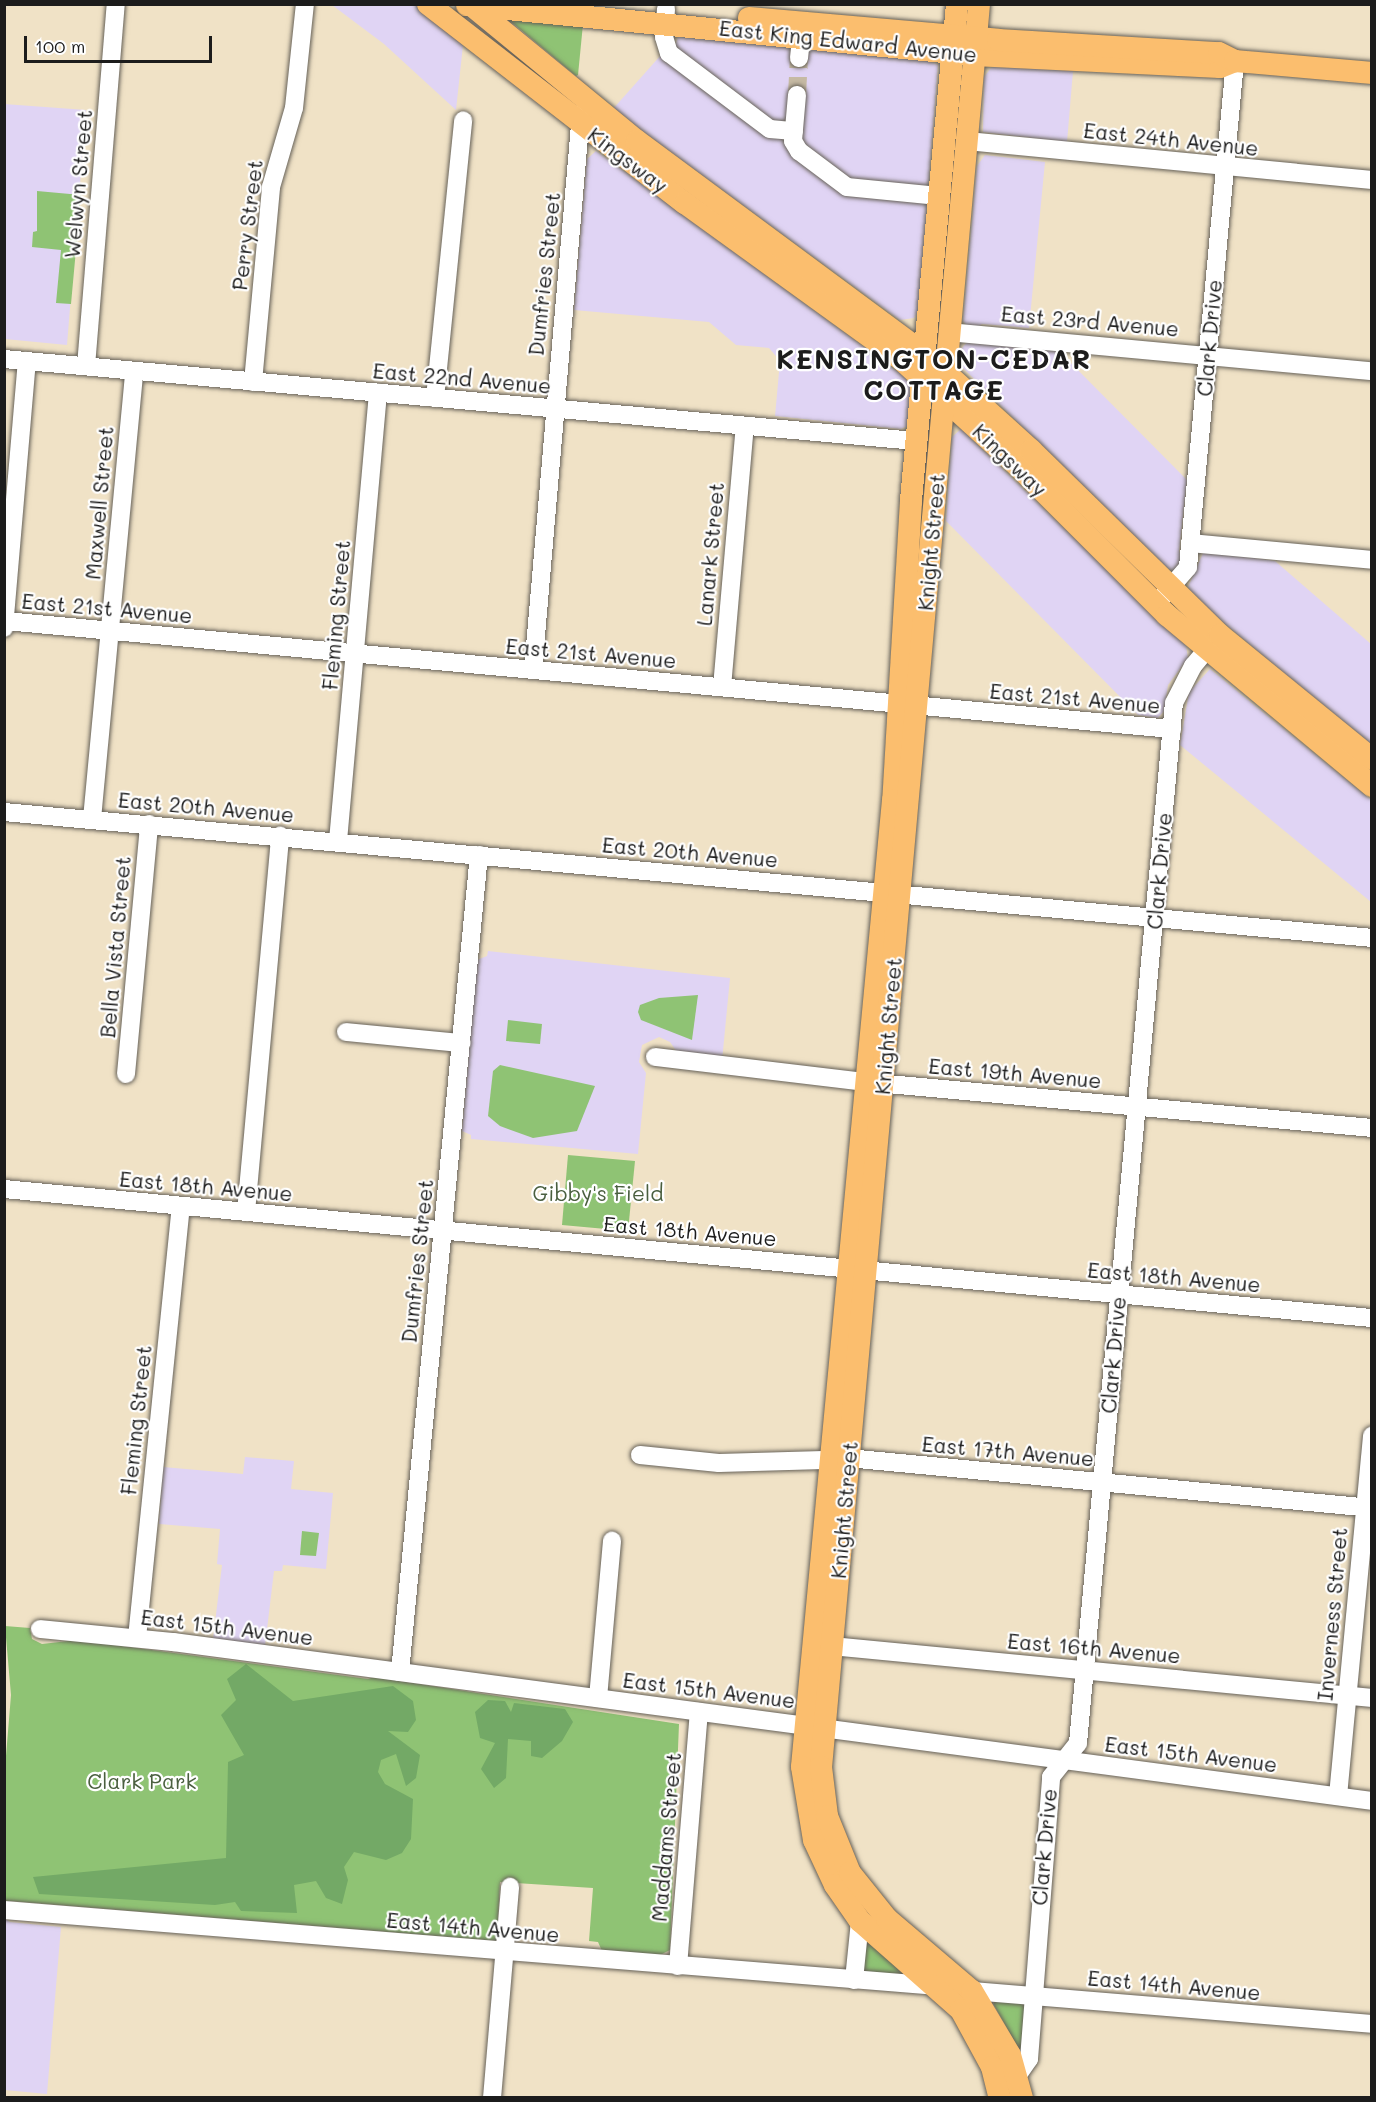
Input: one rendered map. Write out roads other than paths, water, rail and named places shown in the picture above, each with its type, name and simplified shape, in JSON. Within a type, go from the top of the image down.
[{"type":"main road","name":"Kingsway","points":[[428,4],[580,124],[922,379],[1371,786]]},
{"type":"main road","name":"East King Edward Avenue","points":[[459,4],[666,15],[975,46],[1219,53],[1235,61],[1371,73]]},
{"type":"main road","name":"East King Edward Avenue","points":[[629,4],[800,49],[952,44]]},
{"type":"main road","name":"Knight Street","points":[[909,706],[916,441],[926,354],[957,4]]},
{"type":"main road","name":"Knight Street","points":[[938,1986],[860,1921],[835,1885],[814,1840],[803,1791],[814,1726],[823,1645],[909,706],[943,397],[979,4]]},
{"type":"main road","name":"Kingsway","points":[[470,5],[582,98],[926,354],[1031,450],[1163,597]]},
{"type":"main road","name":"Kingsway","points":[[1213,643],[1371,759]]},
{"type":"main road","name":"Knight Street","points":[[814,1726],[822,1790],[840,1857],[887,1919],[972,1991]]},
{"type":"main road","points":[[938,1986],[961,2010],[980,2040],[992,2067],[1000,2097]]},
{"type":"main road","name":"Clark Drive","points":[[972,1991],[1000,2035],[1020,2087]]},
{"type":"street","name":"Welwyn Street","points":[[86,366],[116,4]]},
{"type":"street","name":"Perry Street","points":[[254,382],[271,188],[294,108],[305,4]]},
{"type":"street","points":[[666,15],[664,45],[669,53],[770,129],[794,131]]},
{"type":"street","name":"Clark Drive","points":[[1163,597],[1187,571],[1235,61]]},
{"type":"street","points":[[796,95],[793,141],[799,151],[847,187],[939,196]]},
{"type":"street","name":"Dumfries Street","points":[[533,670],[582,98]]},
{"type":"street","points":[[435,398],[463,120]]},
{"type":"street","name":"East 24th Avenue","points":[[967,141],[1371,180]]},
{"type":"street","name":"East 23rd Avenue","points":[[949,332],[1207,354],[1371,371]]},
{"type":"street","name":"East 22nd Avenue","points":[[4,359],[916,441]]},
{"type":"street","points":[[4,628],[27,361]]},
{"type":"street","name":"Maxwell Street","points":[[92,819],[134,371]]},
{"type":"street","name":"Fleming Street","points":[[338,841],[378,393]]},
{"type":"street","name":"Lanark Street","points":[[722,687],[745,426]]},
{"type":"street","points":[[1190,543],[1371,560]]},
{"type":"street","name":"East 21st Avenue","points":[[5,621],[1172,729]]},
{"type":"street","name":"Clark Drive","points":[[1020,2087],[1029,2059],[1032,1996],[1051,1778],[1078,1743],[1100,1482],[1138,1107],[1172,729],[1180,688],[1213,643]]},
{"type":"street","name":"East 20th Avenue","points":[[4,812],[1371,938]]},
{"type":"street","name":"Bella Vista Street","points":[[126,1074],[149,824]]},
{"type":"street","points":[[246,1212],[280,836]]},
{"type":"street","name":"Dumfries Street","points":[[400,1672],[479,855]]},
{"type":"street","points":[[346,1032],[461,1043]]},
{"type":"street","name":"East 19th Avenue","points":[[655,1057],[874,1083],[1371,1128]]},
{"type":"street","name":"East 18th Avenue","points":[[4,1189],[1371,1318]]},
{"type":"street","name":"Fleming Street","points":[[137,1638],[181,1206]]},
{"type":"street","name":"Inverness Street","points":[[1338,1796],[1368,1508],[1371,1436]]},
{"type":"street","name":"East 17th Avenue","points":[[640,1455],[719,1463],[841,1460],[1368,1508]]},
{"type":"street","points":[[598,1698],[612,1541]]},
{"type":"street","name":"East 15th Avenue","points":[[40,1629],[137,1638],[1371,1801]]},
{"type":"street","name":"East 16th Avenue","points":[[823,1645],[1371,1698]]},
{"type":"street","name":"Maddams Street","points":[[678,1965],[699,1712]]},
{"type":"street","points":[[492,2097],[510,1887]]},
{"type":"street","name":"East 14th Avenue","points":[[4,1910],[938,1986]]},
{"type":"street","points":[[854,1980],[860,1921]]},
{"type":"street","name":"East 14th Avenue","points":[[972,1991],[1371,2024]]},
{"type":"tunnel","points":[[797,95],[799,58]]},
{"type":"district","name":"KENSINGTON-CEDAR COTTAGE","points":[[934,374]]},
{"type":"park label","name":"Gibby's Field","points":[[598,1193]]},
{"type":"park label","name":"Clark Park","points":[[142,1781]]}]
